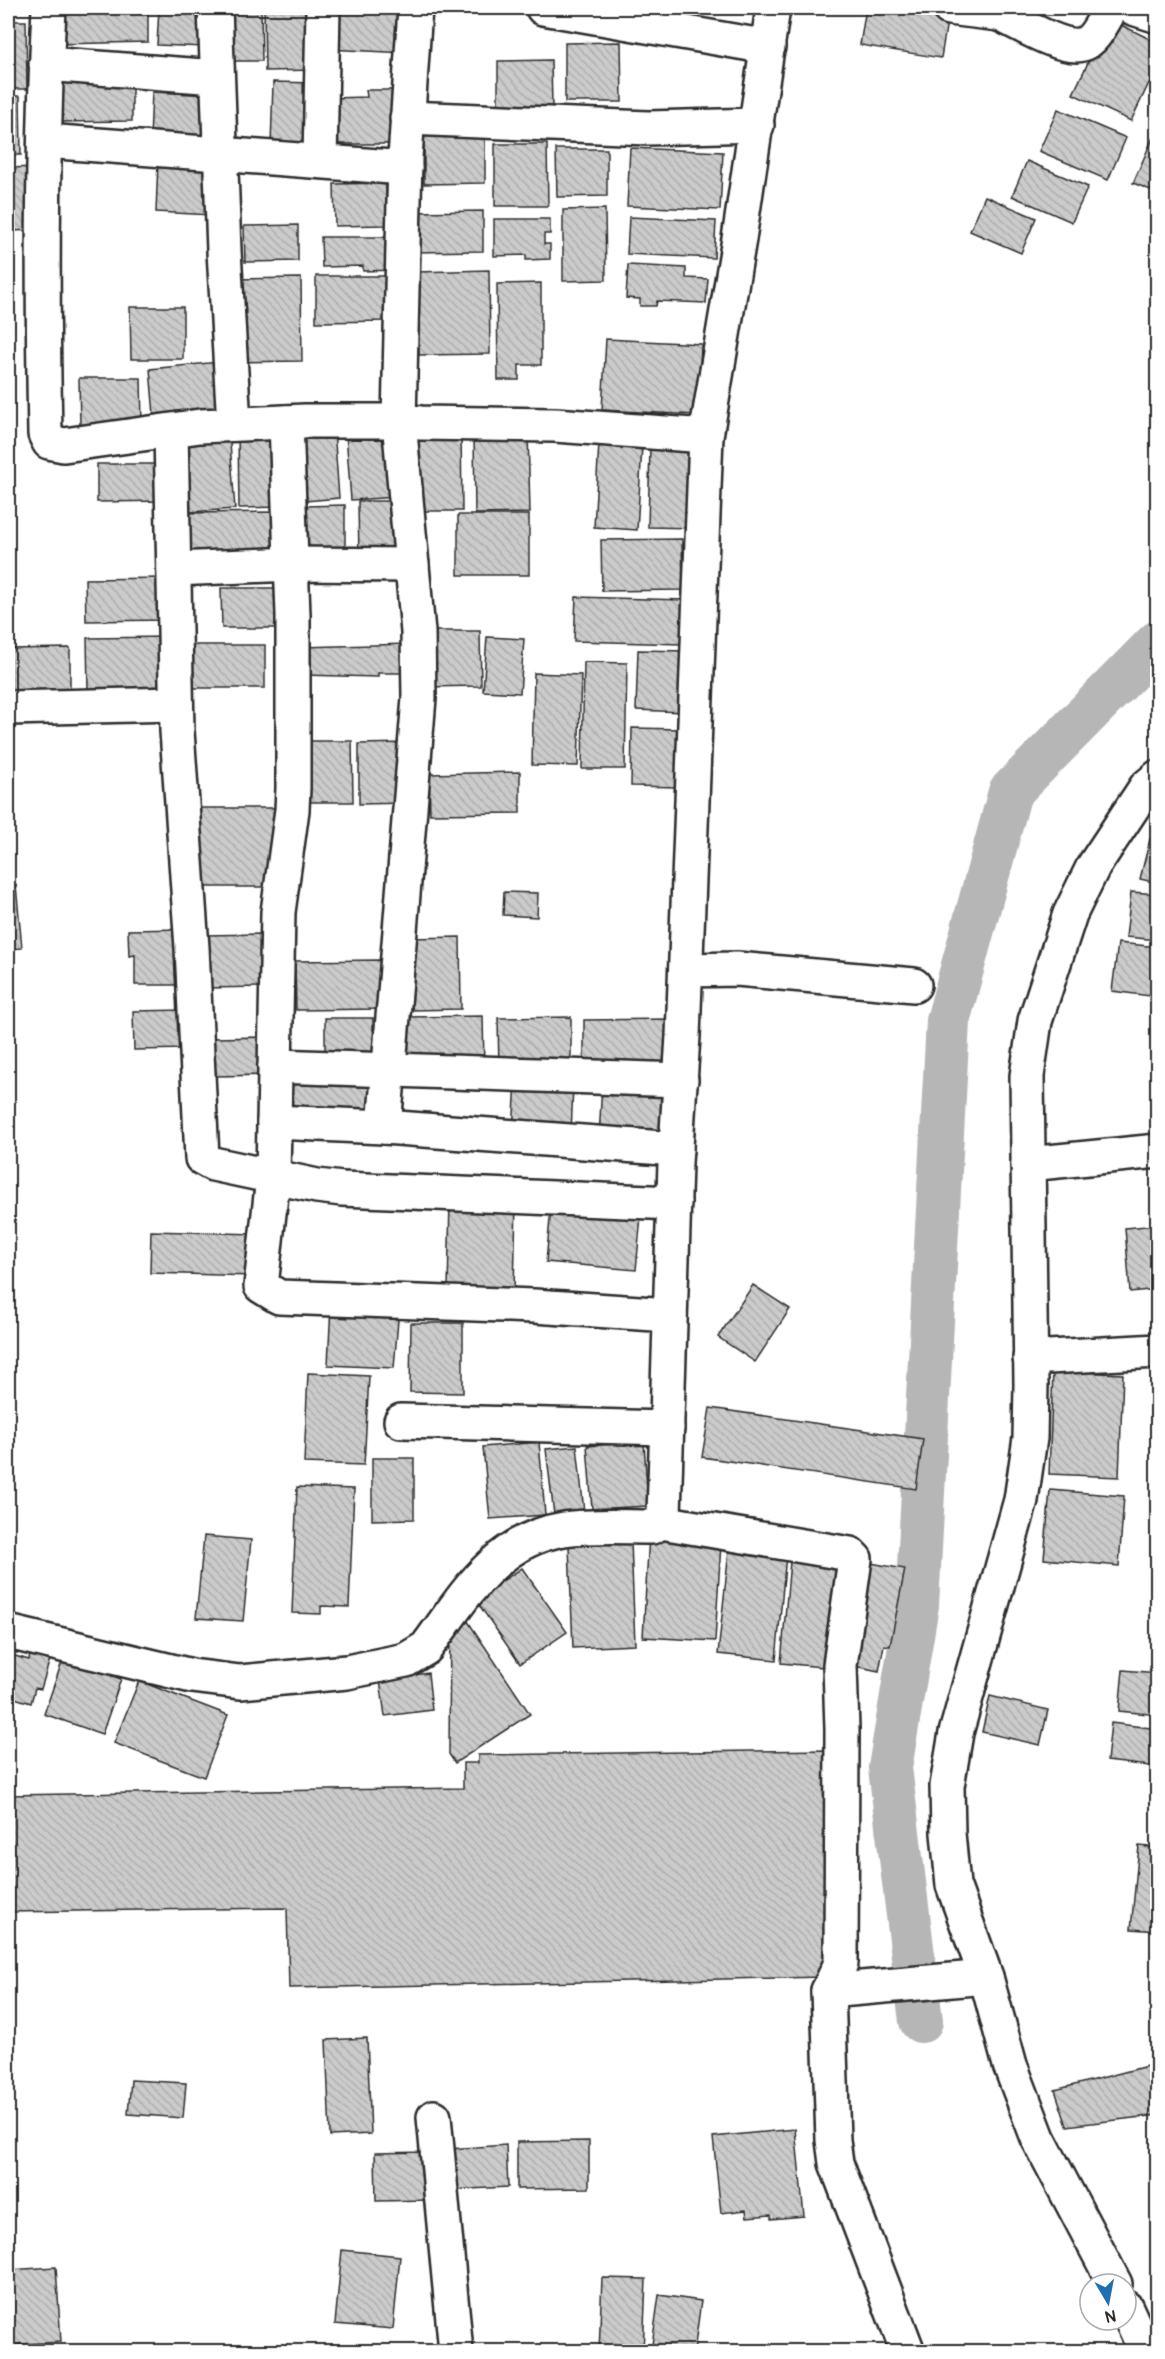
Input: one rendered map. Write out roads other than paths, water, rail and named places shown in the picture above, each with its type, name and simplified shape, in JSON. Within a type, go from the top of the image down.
[{"type":"street","points":[[49,8],[42,319],[45,434],[49,442],[64,445],[234,424],[286,422],[399,421],[555,425],[706,436]]},
{"type":"street","points":[[214,8],[234,424]]},
{"type":"street","points":[[320,161],[323,8]]},
{"type":"street","points":[[384,1127],[419,698],[418,632],[399,421],[405,168],[415,8]]},
{"type":"street","points":[[543,8],[768,47]]},
{"type":"street","points":[[8,1632],[201,1677],[240,1682],[347,1672],[417,1656],[426,1648],[478,1578],[501,1555],[516,1546],[551,1532],[567,1529],[652,1527],[661,1522],[664,1515],[676,1149],[686,970],[706,436],[757,125],[772,8]]},
{"type":"street","points":[[949,8],[1022,21],[1073,45],[1083,44],[1092,38],[1112,8]]},
{"type":"street","points":[[1133,8],[1158,16]]},
{"type":"street","points":[[46,63],[216,76]]},
{"type":"street","points":[[407,118],[648,128],[757,125]]},
{"type":"street","points":[[45,141],[405,168]]},
{"type":"street","points":[[286,422],[292,564],[293,788],[278,912],[273,1177],[261,1286],[279,1297],[534,1306],[670,1316]]},
{"type":"street","points":[[171,431],[176,704],[192,948],[202,1158],[213,1164],[342,1189],[674,1203]]},
{"type":"street","points":[[174,569],[292,564],[412,565]]},
{"type":"street","points":[[8,708],[176,704]]},
{"type":"street","points":[[1109,2272],[1038,2138],[1010,2065],[986,1977],[953,1885],[948,1833],[947,1786],[956,1733],[1021,1500],[1030,1437],[1027,1076],[1035,1021],[1070,914],[1093,867],[1146,787],[1158,777]]},
{"type":"street","points":[[686,970],[737,969],[914,985]]},
{"type":"street","points":[[275,1066],[388,1072],[681,1080]]},
{"type":"street","points":[[274,1122],[384,1127],[676,1149]]},
{"type":"street","points":[[1028,1164],[1158,1151]]},
{"type":"street","points":[[1030,1358],[1158,1351]]},
{"type":"street","points":[[401,1421],[667,1428]]},
{"type":"street","points":[[661,1522],[850,1554],[855,1559],[840,1665],[841,1963],[828,1991],[836,2163],[908,2352]]},
{"type":"street","points":[[828,1991],[986,1977]]},
{"type":"street","points":[[434,2116],[456,2352]]},
{"type":"street","points":[[1137,2332],[1146,2352]]},
{"type":"waterway","points":[[921,2021],[890,1768],[917,1605],[948,1021],[1010,792],[1158,642]]}]
